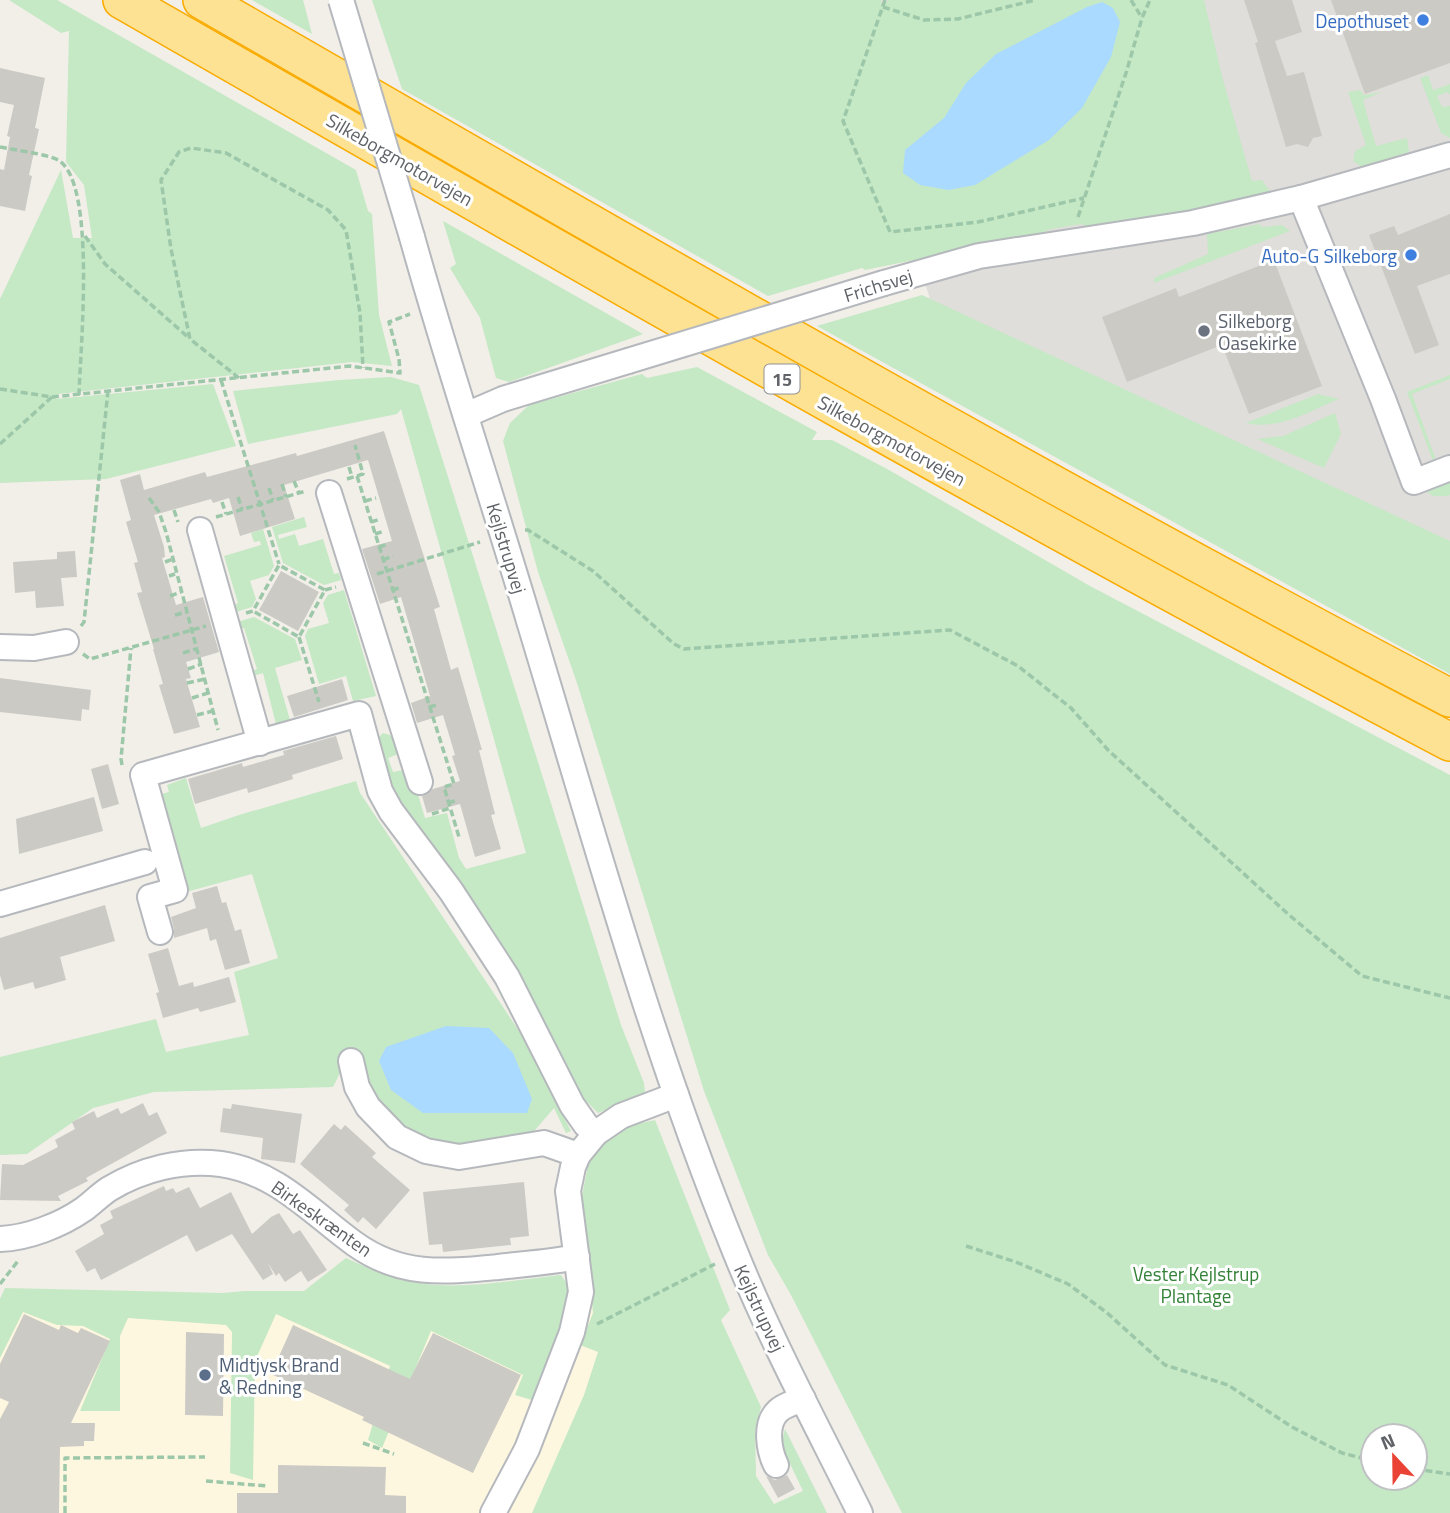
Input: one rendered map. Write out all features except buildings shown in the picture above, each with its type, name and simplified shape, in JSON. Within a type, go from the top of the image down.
[{"type":"highway","name":"Silkeborgmotorvejen","points":[[122,0],[794,385],[1273,649],[1450,743]]},
{"type":"highway","name":"Silkeborgmotorvejen","points":[[202,0],[807,348],[1291,615],[1450,698]]},
{"type":"street","name":"Kejlstrupvej","points":[[341,0],[656,1041],[736,1254],[803,1399],[860,1513]]},
{"type":"street","name":"Frichsvej","points":[[466,415],[503,399],[978,256],[1193,223],[1301,198],[1450,155]]},
{"type":"street","points":[[1301,198],[1414,482],[1450,468]]},
{"type":"street","points":[[328,487],[420,782]]},
{"type":"street","points":[[197,525],[260,743]]},
{"type":"street","points":[[0,647],[34,648],[66,642]]},
{"type":"street","points":[[363,727],[398,712]]},
{"type":"street","points":[[160,932],[150,897],[175,890],[143,775],[359,714],[380,791],[391,811],[452,891],[500,967],[572,1105],[586,1125],[596,1133]]},
{"type":"street","points":[[0,904],[145,862]]},
{"type":"street","points":[[351,1061],[357,1087],[368,1107],[397,1137],[426,1151],[459,1157],[544,1143],[578,1156]]},
{"type":"street","points":[[493,1513],[527,1450],[572,1332],[581,1292],[568,1191],[573,1167],[596,1133],[621,1116],[676,1096]]},
{"type":"street","name":"Birkeskrænten","points":[[0,1239],[21,1237],[51,1226],[81,1211],[108,1190],[142,1173],[178,1164],[220,1164],[253,1172],[278,1185],[357,1245],[383,1259],[409,1268],[447,1272],[577,1258]]},
{"type":"street","points":[[776,1465],[769,1444],[773,1418],[778,1410],[803,1399]]},
{"type":"path","points":[[885,0],[843,121],[890,232],[978,222],[1084,198]]},
{"type":"path","points":[[883,7],[924,20],[958,19],[1035,0]]},
{"type":"path","points":[[1131,0],[1142,19]]},
{"type":"path","points":[[1070,242],[1150,0]]},
{"type":"path","points":[[0,147],[59,160],[75,181],[84,235],[79,395]]},
{"type":"path","points":[[190,339],[161,180],[179,152],[191,148],[226,153],[328,210],[346,230],[360,313],[363,368]]},
{"type":"path","points":[[84,235],[105,264],[239,378]]},
{"type":"path","points":[[0,389],[52,397],[350,366],[400,373],[389,322],[432,306]]},
{"type":"path","points":[[220,380],[279,565],[325,590],[503,534],[528,530],[593,571],[674,644],[684,649],[950,630],[1018,666],[1070,708],[1108,750],[1288,914],[1362,976],[1450,998]]},
{"type":"path","points":[[108,391],[84,622],[66,642],[90,659],[253,611],[279,565]]},
{"type":"path","points":[[0,444],[52,397]]},
{"type":"path","points":[[174,510],[197,525],[242,509],[328,487],[363,474],[355,445]]},
{"type":"path","points":[[349,467],[365,501],[454,784],[444,787],[459,837]]},
{"type":"path","points":[[294,481],[299,493]]},
{"type":"path","points":[[282,484],[286,497]]},
{"type":"path","points":[[269,488],[274,500]]},
{"type":"path","points":[[238,497],[242,509]]},
{"type":"path","points":[[149,498],[159,512],[173,559],[224,753]]},
{"type":"path","points":[[365,501],[376,498]]},
{"type":"path","points":[[222,502],[226,514]]},
{"type":"path","points":[[371,522],[380,519]]},
{"type":"path","points":[[375,534],[384,531]]},
{"type":"path","points":[[379,547],[388,544]]},
{"type":"path","points":[[383,560],[393,556]]},
{"type":"path","points":[[165,562],[173,559]]},
{"type":"path","points":[[169,576],[175,573]]},
{"type":"path","points":[[392,590],[402,587]]},
{"type":"path","points":[[299,637],[325,590]]},
{"type":"path","points":[[170,596],[180,592]]},
{"type":"path","points":[[253,611],[299,637],[326,724]]},
{"type":"path","points":[[175,615],[187,612]]},
{"type":"path","points":[[183,653],[196,649]]},
{"type":"path","points":[[188,669],[202,664]]},
{"type":"path","points":[[187,683],[205,679]]},
{"type":"path","points":[[192,698],[208,693]]},
{"type":"path","points":[[429,707],[437,705]]},
{"type":"path","points":[[197,715],[213,711]]},
{"type":"path","points":[[432,814],[458,800]]},
{"type":"path","points":[[966,1246],[1016,1262],[1068,1284],[1106,1312],[1165,1365],[1228,1385],[1292,1427],[1342,1453],[1359,1457]]},
{"type":"path","points":[[572,1332],[583,1331],[736,1254]]},
{"type":"path","points":[[363,1444],[394,1454]]},
{"type":"path","points":[[65,1513],[65,1458],[205,1457]]},
{"type":"path","points":[[1429,1471],[1450,1474]]},
{"type":"path","points":[[206,1481],[267,1486]]},
{"type":"shaded area","points":[[832,0],[1450,0],[1450,542],[933,308]]},
{"type":"shaded area","points":[[601,1286],[616,1375],[544,1513],[0,1513],[0,1301],[439,1310]]},
{"type":"green space","points":[[9,0],[57,0],[356,170],[368,211],[372,214],[379,315],[392,366],[352,362],[58,394],[56,399],[213,384],[236,446],[106,479],[0,483],[0,299],[61,170],[73,238],[92,238],[84,185],[66,162],[69,31],[61,33]]},
{"type":"green space","points":[[252,0],[303,0],[312,34]]},
{"type":"green space","points":[[372,0],[881,0],[882,5],[889,0],[1204,0],[1223,80],[1252,181],[1262,180],[1273,195],[1141,220],[1051,229],[1037,235],[865,270],[862,268],[768,296],[402,89]]},
{"type":"green space","points":[[1428,75],[1433,90],[1450,84],[1450,95],[1448,92],[1437,96],[1442,107],[1450,106],[1450,138],[1441,133],[1420,78]]},
{"type":"green space","points":[[1360,90],[1364,95],[1382,92],[1363,100],[1376,146],[1407,138],[1409,152],[1362,167],[1353,161],[1355,151],[1366,145],[1348,92]]},
{"type":"green space","points":[[443,221],[643,334],[509,382],[496,378],[480,318],[450,268],[456,264]]},
{"type":"green space","points":[[1260,224],[1261,227],[1282,225],[1290,231],[1154,283],[1154,278],[1208,254],[1207,234]]},
{"type":"green space","points":[[922,295],[1450,541],[1450,674],[817,326]]},
{"type":"green space","name":"Vester Kejlstrup Plantage","points":[[697,367],[817,432],[812,440],[832,440],[1090,586],[1450,775],[1450,1513],[902,1513],[768,1255],[704,1091],[577,683],[538,572],[503,441],[510,423],[529,405],[642,374],[647,378]]},
{"type":"green space","points":[[1450,375],[1450,379],[1412,394],[1436,460],[1450,455],[1450,459],[1435,466],[1407,392]]},
{"type":"green space","points":[[391,377],[419,385],[621,1025],[644,1083],[645,1094],[598,1113],[574,1089],[562,1056],[425,842],[390,796],[378,738],[383,733],[390,735],[395,742],[398,754],[388,758],[393,772],[403,770],[408,790],[416,788],[425,818],[447,813],[459,858],[466,869],[526,853],[401,409],[397,414],[248,444],[233,391]]},
{"type":"green space","points":[[1318,394],[1339,399],[1282,422],[1258,425],[1246,423]]},
{"type":"green space","points":[[1335,413],[1341,434],[1324,468],[1257,439],[1283,436]]},
{"type":"green space","points":[[1450,481],[1448,496],[1433,496],[1424,490]]},
{"type":"green space","points":[[304,517],[307,527],[278,535],[279,539],[295,534],[299,546],[323,539],[334,574],[339,573],[341,580],[324,585],[283,563],[272,527]]},
{"type":"green space","points":[[263,529],[274,566],[269,575],[250,581],[256,599],[252,607],[236,612],[234,605],[238,603],[224,556],[261,545],[260,541],[254,542],[251,533]]},
{"type":"green space","points":[[344,590],[376,696],[353,701],[346,676],[319,684],[305,636],[308,629],[329,623],[323,603],[328,595]]},
{"type":"green space","points":[[254,617],[295,639],[302,660],[275,668],[290,720],[276,724],[263,673],[246,678],[244,674],[257,669],[244,628],[239,629],[237,622]]},
{"type":"green space","points":[[186,778],[201,828],[356,781],[360,793],[521,1034],[571,1131],[566,1133],[554,1108],[530,1136],[473,1145],[428,1145],[385,1119],[350,1053],[333,1087],[154,1092],[93,1108],[27,1154],[0,1155],[0,1057],[156,1019],[166,1052],[249,1035],[234,972],[278,958],[252,874],[186,892],[162,794],[169,792],[167,785]]},
{"type":"green space","points":[[655,1120],[730,1310],[721,1320],[761,1407],[755,1431],[756,1476],[774,1504],[803,1491],[781,1445],[785,1429],[827,1513],[532,1513],[584,1395],[598,1352],[580,1345],[593,1313],[582,1196],[589,1160],[603,1142],[623,1127]]},
{"type":"green space","points":[[346,1258],[396,1278],[430,1284],[487,1284],[561,1275],[569,1287],[566,1313],[535,1401],[515,1395],[523,1375],[431,1331],[382,1448],[368,1440],[390,1366],[276,1314],[255,1361],[253,1480],[230,1473],[232,1332],[226,1325],[128,1318],[120,1336],[120,1411],[80,1411],[110,1339],[83,1326],[57,1325],[23,1312],[0,1358],[0,1299],[5,1288],[223,1293],[304,1291]]},
{"type":"water","points":[[1102,2],[1113,8],[1120,22],[1111,57],[1082,108],[1049,140],[975,185],[949,190],[920,185],[903,173],[905,150],[944,118],[966,83],[996,54],[1087,7]]},
{"type":"water","points":[[446,1026],[489,1028],[513,1053],[532,1099],[527,1113],[423,1113],[391,1090],[379,1061],[386,1047]]},
{"type":"place","name":"Depothuset","points":[[1423,20]]},
{"type":"place","name":"Auto-G Silkeborg","points":[[1411,255]]},
{"type":"place","name":"Silkeborg Oasekirke","points":[[1204,331]]},
{"type":"place","name":"Midtjysk Brand & Redning","points":[[205,1375]]}]
